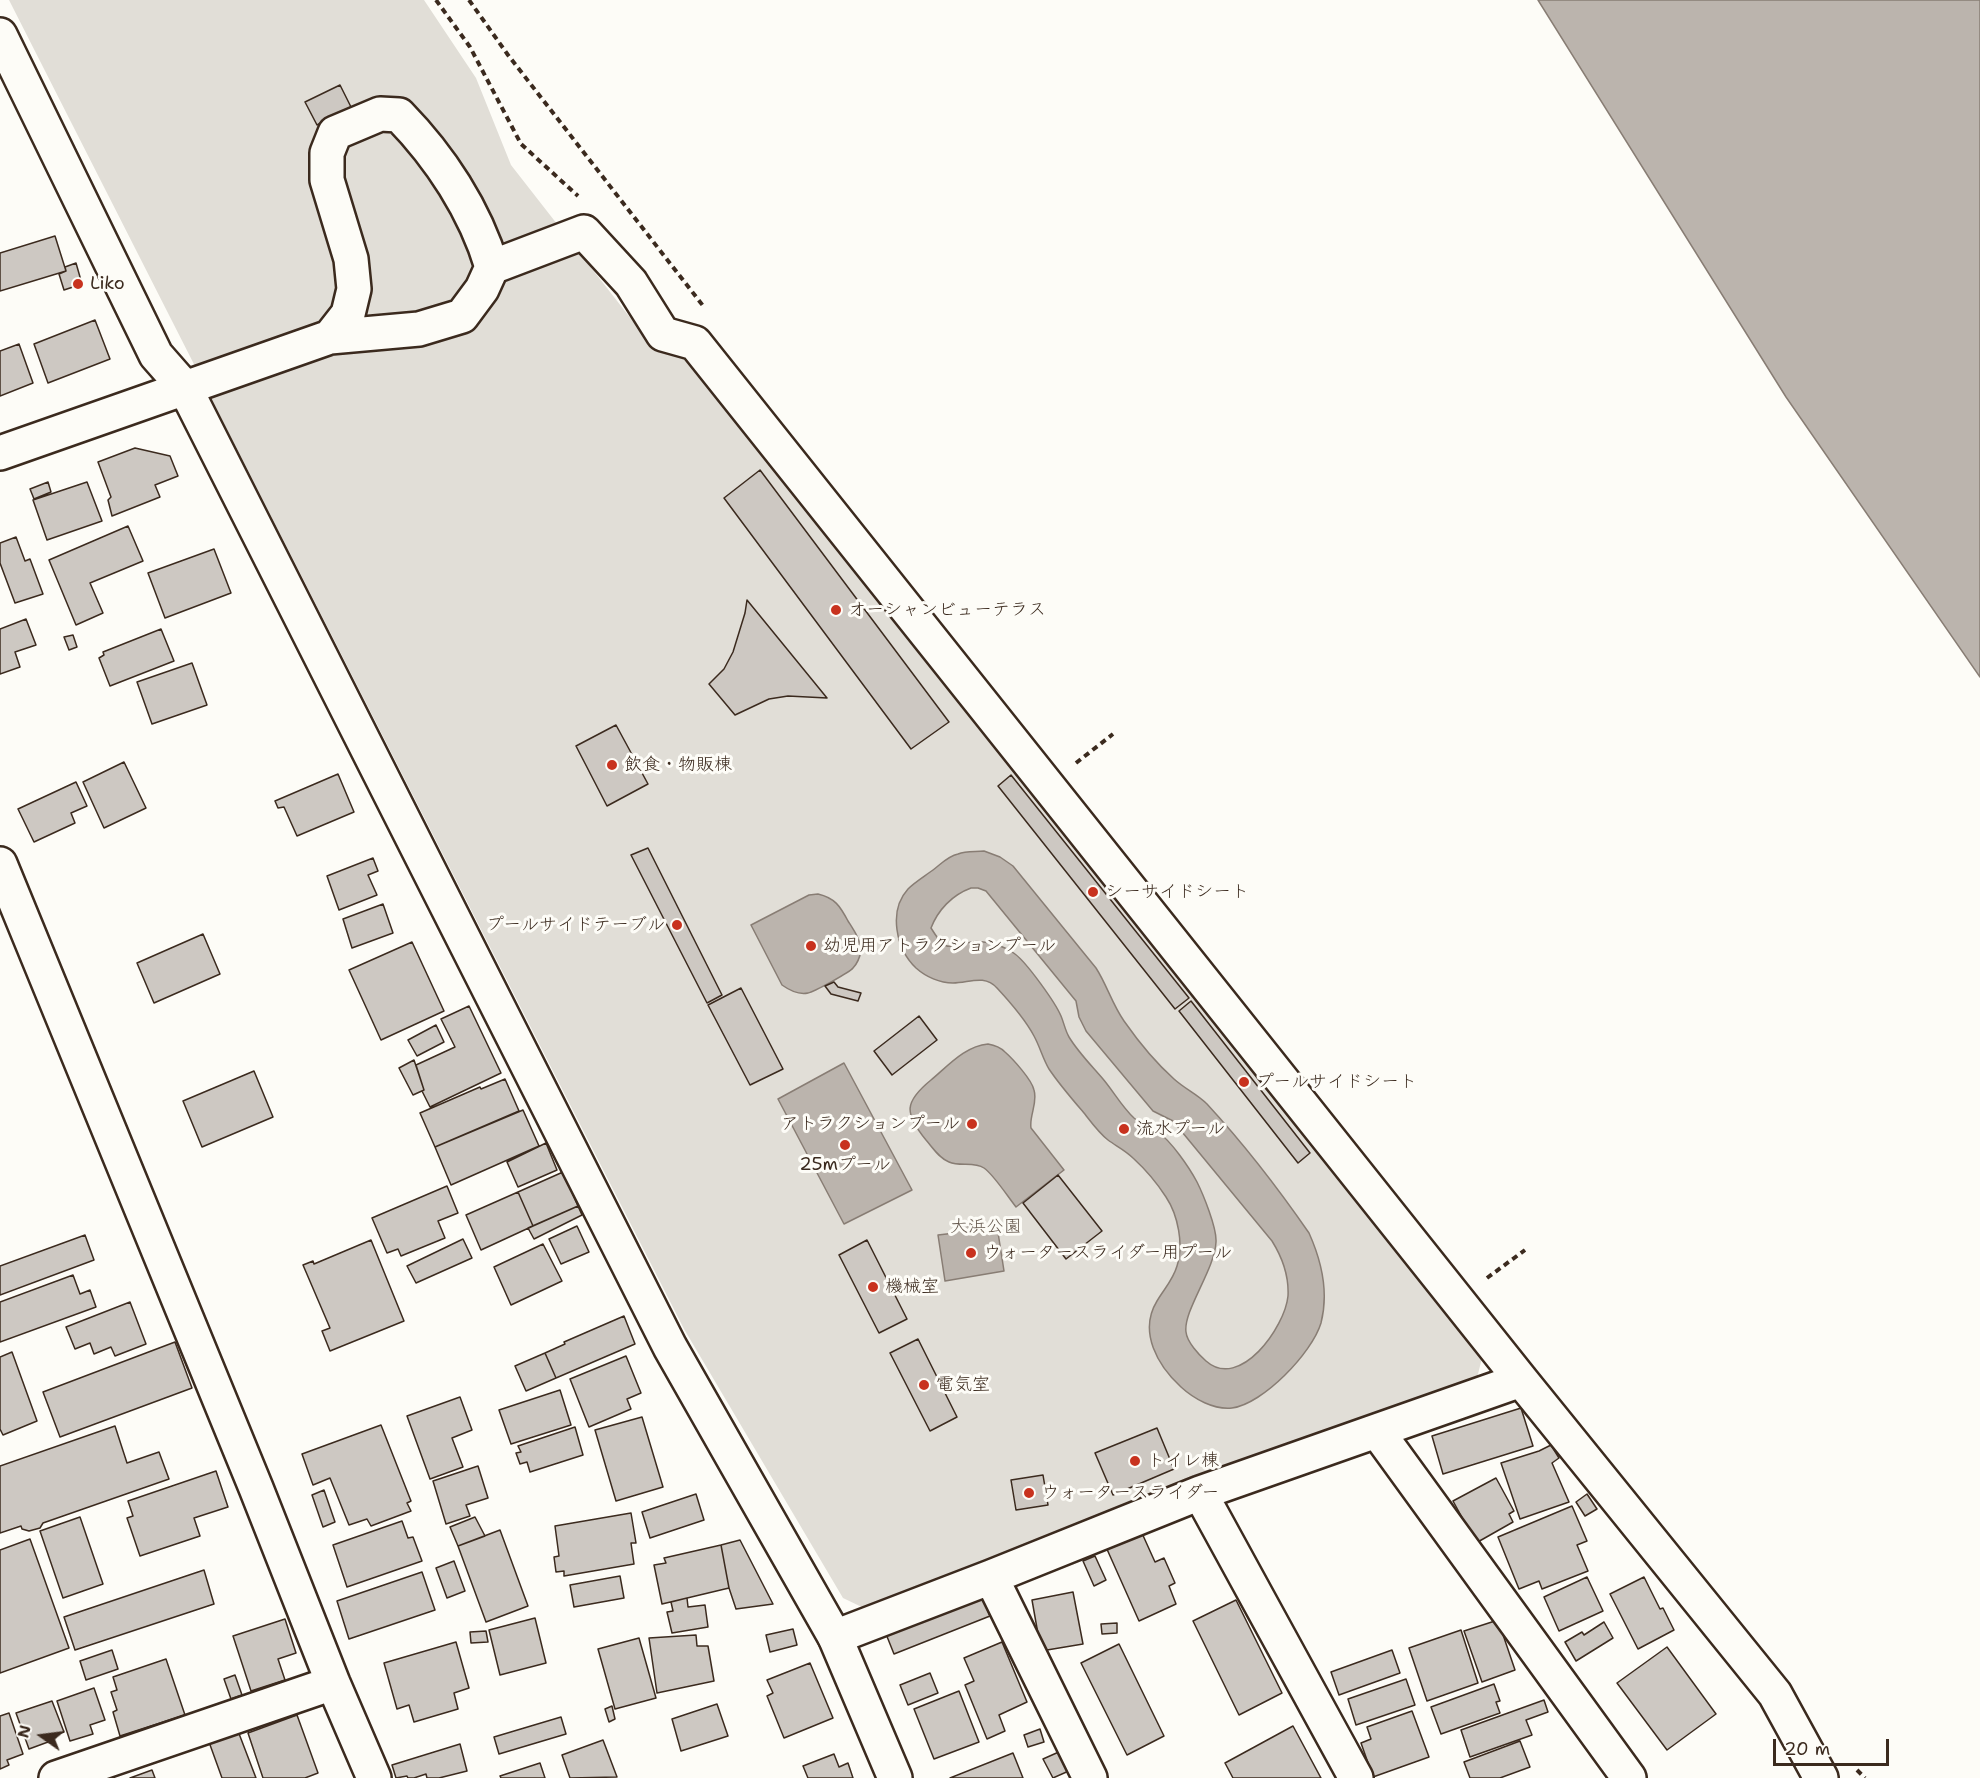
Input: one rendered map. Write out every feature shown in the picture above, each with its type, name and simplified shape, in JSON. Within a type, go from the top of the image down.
[{"type":"street","points":[[0,35],[156,356],[185,387],[670,1347],[835,1636],[896,1778]]},
{"type":"street","points":[[0,453],[330,337],[419,329],[462,316],[482,289],[492,267],[483,238],[452,181],[420,136],[399,114],[380,114],[335,133],[327,153],[327,180],[351,259],[354,289],[348,314],[330,337]]},
{"type":"street","points":[[492,267],[584,232],[631,283],[663,334],[694,343],[1521,1380],[1775,1694],[1821,1778]]},
{"type":"street","points":[[0,864],[256,1488],[333,1683],[374,1778]]},
{"type":"street","points":[[835,1636],[991,1577],[1200,1493],[1521,1380]]},
{"type":"street","points":[[1377,1431],[1629,1778]]},
{"type":"street","points":[[1200,1493],[1356,1778]]},
{"type":"street","points":[[991,1577],[1090,1778]]},
{"type":"street","points":[[56,1778],[333,1683]]},
{"type":"path","points":[[435,0],[470,47],[521,144],[583,201]]},
{"type":"path","points":[[469,0],[508,56],[709,314]]},
{"type":"path","points":[[1069,769],[1113,734]]},
{"type":"path","points":[[1480,1283],[1524,1250]]},
{"type":"green space","name":"大浜公園","points":[[9,0],[424,0],[476,78],[511,165],[653,347],[690,356],[1484,1350],[1477,1378],[868,1610],[843,1598],[684,1329]]},
{"type":"shaded area","points":[[1538,0],[1980,0],[1980,677],[1786,397]]},
{"type":"shaded area","name":"流水プール","points":[[984,851],[1000,857],[1013,866],[1096,968],[1120,1015],[1141,1044],[1167,1073],[1203,1100],[1220,1119],[1286,1200],[1309,1233],[1323,1277],[1324,1300],[1321,1323],[1308,1348],[1285,1375],[1258,1397],[1244,1404],[1232,1408],[1218,1407],[1192,1396],[1173,1379],[1153,1348],[1150,1336],[1152,1313],[1175,1271],[1180,1249],[1179,1230],[1174,1212],[1159,1187],[1130,1155],[1101,1134],[1049,1069],[1026,1023],[997,988],[982,980],[953,983],[933,979],[916,968],[904,951],[899,940],[896,919],[902,898],[908,889],[951,856],[964,852]],"holes":[[[971,888],[986,891],[1076,1001],[1079,1017],[1086,1031],[1153,1111],[1173,1121],[1276,1247],[1282,1260],[1287,1282],[1288,1296],[1285,1309],[1270,1338],[1246,1362],[1233,1368],[1219,1368],[1206,1361],[1187,1336],[1186,1323],[1214,1253],[1216,1236],[1203,1194],[1179,1155],[1163,1136],[1137,1120],[1126,1109],[1073,1043],[1053,1002],[1015,954],[1006,948],[988,943],[944,945],[931,928],[942,909],[952,899]]]},
{"type":"shaded area","name":"幼児用アトラクションプール","points":[[818,894],[833,900],[839,907],[860,943],[861,951],[854,966],[846,973],[812,992],[798,993],[782,985],[751,925],[809,895]]},
{"type":"shaded area","name":"アトラクションプール","points":[[988,1044],[1003,1050],[1030,1081],[1035,1095],[1031,1128],[1064,1170],[1016,1207],[984,1168],[953,1163],[939,1155],[919,1131],[911,1115],[912,1102],[922,1088],[964,1053],[972,1048]]},
{"type":"shaded area","name":"25mプール","points":[[844,1063],[912,1190],[844,1224],[778,1099]]},
{"type":"shaded area","name":"ウォータースライダー用プール","points":[[972,1224],[978,1229],[997,1226],[1004,1271],[945,1281],[938,1235],[955,1233],[958,1226]]},
{"type":"building","points":[[340,85],[351,107],[317,125],[305,102]]},
{"type":"building","points":[[55,236],[66,271],[0,291],[0,253]]},
{"type":"building","points":[[76,263],[82,284],[64,290],[59,274],[66,271],[65,267]]},
{"type":"building","points":[[95,320],[110,359],[48,383],[34,344]]},
{"type":"building","points":[[19,344],[33,383],[0,396],[0,351]]},
{"type":"building","points":[[135,448],[170,456],[178,476],[155,485],[160,497],[112,516],[108,500],[111,497],[98,462]]},
{"type":"building","name":"オーシャンビューテラス","points":[[760,470],[949,722],[911,749],[724,498]]},
{"type":"building","points":[[48,482],[51,492],[34,499],[30,489]]},
{"type":"building","points":[[87,482],[102,521],[47,540],[33,500]]},
{"type":"building","points":[[128,526],[143,561],[90,583],[103,613],[76,625],[49,560]]},
{"type":"building","points":[[16,537],[25,561],[30,559],[43,594],[15,603],[0,563],[0,543]]},
{"type":"building","points":[[214,549],[231,593],[165,618],[148,573]]},
{"type":"building","points":[[747,600],[827,698],[788,696],[769,699],[735,715],[709,684],[724,669],[733,652]]},
{"type":"building","points":[[26,619],[36,645],[15,652],[20,667],[0,674],[0,629]]},
{"type":"building","points":[[161,629],[174,661],[110,686],[99,658],[104,655],[103,652]]},
{"type":"building","points":[[73,635],[77,647],[69,650],[64,637]]},
{"type":"building","points":[[192,663],[207,705],[152,724],[137,682]]},
{"type":"building","name":"飲食・物販棟","points":[[616,725],[648,784],[607,806],[576,746]]},
{"type":"building","points":[[124,762],[146,808],[104,828],[83,782]]},
{"type":"building","points":[[338,774],[354,812],[297,836],[284,807],[278,808],[275,801]]},
{"type":"building","name":"シーサイドシート","points":[[1011,775],[1189,998],[1175,1009],[998,786]]},
{"type":"building","points":[[76,782],[87,806],[71,813],[75,823],[34,842],[18,809]]},
{"type":"building","name":"プールサイドテーブル","points":[[648,848],[722,995],[707,1003],[631,855]]},
{"type":"building","points":[[373,858],[378,871],[368,875],[377,895],[339,910],[327,876]]},
{"type":"building","points":[[383,904],[393,933],[352,948],[343,919]]},
{"type":"building","points":[[203,934],[220,974],[154,1003],[137,963]]},
{"type":"building","points":[[412,942],[444,1011],[381,1040],[349,970]]},
{"type":"building","name":"幼児用アトラクションプール","points":[[834,982],[838,987],[861,993],[858,1001],[831,994],[825,986]]},
{"type":"building","points":[[741,988],[783,1069],[750,1085],[708,1005]]},
{"type":"building","name":"プールサイドシート","points":[[1191,1001],[1310,1153],[1298,1163],[1179,1011]]},
{"type":"building","points":[[469,1006],[501,1073],[430,1107],[422,1091],[424,1090],[416,1065],[455,1047],[441,1019]]},
{"type":"building","points":[[919,1016],[937,1040],[892,1075],[874,1051]]},
{"type":"building","points":[[436,1025],[444,1042],[417,1056],[408,1040]]},
{"type":"building","points":[[414,1060],[424,1090],[413,1095],[399,1068]]},
{"type":"building","points":[[254,1071],[273,1117],[202,1147],[183,1101]]},
{"type":"building","points":[[505,1079],[519,1111],[435,1147],[420,1113],[480,1087],[481,1089]]},
{"type":"building","points":[[523,1110],[539,1146],[451,1185],[435,1147]]},
{"type":"building","points":[[546,1143],[557,1170],[518,1187],[507,1162]]},
{"type":"building","points":[[563,1172],[578,1206],[533,1226],[518,1192]]},
{"type":"building","points":[[1058,1175],[1102,1231],[1066,1259],[1023,1203]]},
{"type":"building","points":[[447,1186],[458,1213],[438,1221],[445,1238],[401,1256],[398,1249],[387,1253],[372,1218]]},
{"type":"building","points":[[518,1192],[533,1226],[481,1250],[466,1215]]},
{"type":"building","points":[[578,1206],[582,1215],[534,1239],[528,1228]]},
{"type":"building","points":[[577,1226],[589,1252],[561,1264],[549,1239]]},
{"type":"building","points":[[85,1235],[94,1260],[0,1295],[0,1266]]},
{"type":"building","points":[[463,1239],[472,1258],[416,1283],[407,1266]]},
{"type":"building","points":[[371,1240],[404,1321],[330,1351],[322,1331],[330,1328],[303,1265],[313,1261],[314,1264]]},
{"type":"building","name":"機械室","points":[[867,1240],[907,1319],[879,1333],[839,1255]]},
{"type":"building","points":[[543,1244],[562,1281],[511,1305],[494,1267]]},
{"type":"building","points":[[73,1275],[80,1294],[90,1290],[96,1307],[0,1342],[0,1302]]},
{"type":"building","points":[[130,1302],[146,1344],[115,1356],[111,1347],[94,1354],[90,1343],[75,1349],[66,1327]]},
{"type":"building","points":[[624,1316],[635,1344],[556,1378],[545,1353],[565,1344],[564,1342]]},
{"type":"building","name":"電気室","points":[[918,1339],[957,1417],[930,1431],[890,1353]]},
{"type":"building","points":[[175,1342],[192,1388],[60,1437],[43,1392]]},
{"type":"building","points":[[12,1352],[37,1421],[3,1435],[0,1429],[0,1357]]},
{"type":"building","points":[[545,1353],[556,1378],[526,1391],[515,1366]]},
{"type":"building","points":[[626,1356],[641,1393],[627,1399],[631,1409],[589,1427],[570,1379]]},
{"type":"building","points":[[560,1390],[571,1425],[511,1444],[499,1410]]},
{"type":"building","points":[[460,1397],[472,1430],[452,1438],[463,1467],[430,1479],[407,1416]]},
{"type":"building","points":[[1521,1408],[1533,1446],[1443,1474],[1432,1436]]},
{"type":"building","points":[[642,1417],[663,1487],[616,1501],[595,1430]]},
{"type":"building","points":[[381,1425],[411,1501],[407,1503],[411,1511],[371,1526],[367,1519],[349,1525],[330,1478],[313,1485],[302,1454]]},
{"type":"building","points":[[115,1426],[127,1463],[159,1452],[169,1479],[43,1523],[40,1528],[29,1531],[22,1529],[21,1526],[0,1533],[0,1466]]},
{"type":"building","points":[[575,1427],[583,1455],[530,1472],[527,1462],[520,1464],[516,1453],[521,1452],[518,1446]]},
{"type":"building","name":"トイレ棟","points":[[1157,1428],[1174,1469],[1113,1495],[1095,1453]]},
{"type":"building","points":[[1551,1445],[1559,1458],[1552,1463],[1569,1502],[1520,1519],[1501,1463]]},
{"type":"building","points":[[478,1466],[488,1498],[466,1505],[470,1516],[446,1524],[433,1481]]},
{"type":"building","points":[[216,1471],[228,1507],[194,1518],[200,1536],[140,1556],[127,1518],[133,1516],[128,1501]]},
{"type":"building","name":"ウォータースライダー","points":[[1043,1475],[1048,1505],[1016,1510],[1011,1480]]},
{"type":"building","points":[[1496,1478],[1514,1511],[1509,1514],[1513,1522],[1476,1543],[1453,1501]]},
{"type":"building","points":[[324,1490],[335,1522],[323,1527],[312,1495]]},
{"type":"building","points":[[696,1494],[704,1520],[650,1538],[642,1512]]},
{"type":"building","points":[[1587,1494],[1597,1509],[1585,1516],[1576,1502]]},
{"type":"building","points":[[1572,1506],[1587,1541],[1577,1545],[1588,1571],[1542,1589],[1539,1581],[1519,1589],[1498,1537]]},
{"type":"building","points":[[631,1513],[636,1543],[631,1543],[634,1564],[564,1576],[564,1571],[556,1572],[554,1557],[559,1556],[555,1526]]},
{"type":"building","points":[[80,1517],[103,1584],[63,1598],[40,1531]]},
{"type":"building","points":[[475,1517],[485,1536],[458,1546],[450,1527]]},
{"type":"building","points":[[402,1521],[408,1538],[413,1537],[422,1561],[347,1587],[333,1545]]},
{"type":"building","points":[[500,1530],[528,1606],[486,1622],[458,1546]]},
{"type":"building","points":[[1141,1531],[1155,1562],[1164,1558],[1175,1583],[1169,1586],[1176,1604],[1139,1621],[1106,1547]]},
{"type":"building","points":[[30,1539],[69,1648],[0,1673],[0,1550]]},
{"type":"building","points":[[740,1540],[773,1604],[736,1609],[729,1588],[721,1545]]},
{"type":"building","points":[[721,1545],[729,1588],[662,1604],[654,1565],[666,1563],[664,1558]]},
{"type":"building","points":[[1095,1556],[1106,1580],[1094,1586],[1083,1561]]},
{"type":"building","points":[[454,1561],[465,1591],[447,1598],[436,1568]]},
{"type":"building","points":[[204,1570],[214,1604],[75,1650],[64,1617]]},
{"type":"building","points":[[422,1572],[435,1610],[349,1639],[337,1601]]},
{"type":"building","points":[[620,1576],[624,1598],[574,1607],[570,1585]]},
{"type":"building","points":[[1587,1577],[1603,1611],[1559,1631],[1544,1597]]},
{"type":"building","points":[[1644,1577],[1660,1609],[1663,1608],[1674,1630],[1638,1649],[1610,1594]]},
{"type":"building","points":[[1073,1592],[1083,1644],[1041,1651],[1032,1600]]},
{"type":"building","points":[[982,1596],[990,1616],[894,1654],[886,1634]]},
{"type":"building","points":[[687,1598],[688,1607],[705,1605],[708,1627],[672,1633],[667,1612],[673,1611],[671,1602]]},
{"type":"building","points":[[1236,1600],[1282,1693],[1239,1715],[1193,1621]]},
{"type":"building","points":[[535,1618],[546,1663],[500,1675],[489,1630]]},
{"type":"building","points":[[285,1619],[296,1653],[278,1659],[285,1680],[251,1691],[233,1636]]},
{"type":"building","points":[[1498,1620],[1515,1670],[1482,1682],[1464,1631]]},
{"type":"building","points":[[1604,1622],[1613,1638],[1576,1661],[1565,1642],[1582,1632],[1584,1635]]},
{"type":"building","points":[[1117,1623],[1117,1633],[1102,1634],[1101,1624]]},
{"type":"building","points":[[793,1629],[797,1645],[770,1652],[766,1635]]},
{"type":"building","points":[[1461,1630],[1478,1683],[1427,1701],[1409,1648]]},
{"type":"building","points":[[486,1631],[488,1642],[471,1643],[470,1632]]},
{"type":"building","points":[[696,1635],[697,1646],[708,1646],[714,1681],[657,1693],[649,1638]]},
{"type":"building","points":[[639,1638],[656,1698],[615,1709],[598,1649]]},
{"type":"building","points":[[456,1642],[469,1688],[454,1693],[458,1709],[414,1722],[409,1705],[397,1709],[384,1663]]},
{"type":"building","points":[[1002,1642],[1027,1702],[999,1715],[1005,1731],[987,1739],[965,1685],[974,1681],[964,1658]]},
{"type":"building","points":[[1119,1644],[1164,1736],[1127,1755],[1081,1663]]},
{"type":"building","points":[[1667,1647],[1716,1714],[1667,1750],[1617,1683]]},
{"type":"building","points":[[112,1650],[118,1669],[86,1680],[80,1661]]},
{"type":"building","points":[[1392,1650],[1400,1673],[1339,1695],[1331,1672]]},
{"type":"building","points":[[166,1659],[185,1715],[120,1736],[113,1712],[117,1710],[111,1692],[117,1690],[113,1677]]},
{"type":"building","points":[[810,1663],[833,1718],[784,1738],[767,1696],[773,1693],[767,1680]]},
{"type":"building","points":[[930,1673],[938,1693],[908,1705],[900,1685]]},
{"type":"building","points":[[235,1675],[242,1695],[231,1699],[224,1679]]},
{"type":"building","points":[[1406,1679],[1415,1705],[1356,1725],[1348,1699]]},
{"type":"building","points":[[1494,1684],[1500,1701],[1496,1702],[1500,1713],[1441,1734],[1431,1707]]},
{"type":"building","points":[[94,1688],[105,1720],[90,1725],[93,1734],[70,1741],[57,1701]]},
{"type":"building","points":[[959,1691],[979,1742],[934,1759],[914,1709]]},
{"type":"building","points":[[1544,1700],[1548,1712],[1526,1720],[1532,1735],[1470,1757],[1461,1730]]},
{"type":"building","points":[[52,1701],[64,1732],[47,1738],[48,1742],[29,1749],[16,1713]]},
{"type":"building","points":[[717,1704],[728,1736],[681,1751],[672,1719]]},
{"type":"building","points":[[612,1706],[615,1719],[609,1722],[605,1709]]},
{"type":"building","points":[[1412,1711],[1429,1757],[1373,1777],[1361,1743],[1371,1739],[1367,1727]]},
{"type":"building","points":[[9,1713],[23,1754],[7,1760],[9,1765],[0,1769],[0,1716]]},
{"type":"building","points":[[297,1715],[318,1773],[305,1778],[263,1778],[248,1733]]},
{"type":"building","points":[[561,1717],[566,1734],[499,1754],[494,1737]]},
{"type":"building","points":[[1293,1726],[1321,1778],[1233,1778],[1225,1763]]},
{"type":"building","points":[[1040,1729],[1044,1742],[1028,1747],[1024,1735]]},
{"type":"building","points":[[238,1731],[256,1778],[222,1778],[209,1742]]},
{"type":"building","points":[[603,1740],[617,1777],[570,1778],[562,1755]]},
{"type":"building","points":[[1520,1741],[1530,1767],[1500,1778],[1470,1778],[1464,1762]]},
{"type":"building","points":[[460,1744],[467,1771],[439,1778],[427,1778],[426,1774],[414,1778],[407,1776],[396,1778],[392,1765]]},
{"type":"building","points":[[1061,1751],[1071,1770],[1053,1778],[1043,1759]]},
{"type":"building","points":[[1013,1753],[1023,1778],[950,1778]]},
{"type":"building","points":[[834,1754],[839,1767],[848,1763],[853,1778],[808,1778],[803,1766]]},
{"type":"building","points":[[540,1763],[545,1778],[501,1778],[500,1776]]},
{"type":"building","points":[[152,1770],[155,1778],[130,1778]]},
{"type":"place","name":"Liko","points":[[78,284]]},
{"type":"place","name":"オーシャンビューテラス","points":[[836,610]]},
{"type":"place","name":"飲食・物販棟","points":[[612,765]]},
{"type":"place","name":"シーサイドシート","points":[[1093,892]]},
{"type":"place","name":"プールサイドテーブル","points":[[677,925]]},
{"type":"place","name":"幼児用アトラクションプール","points":[[811,946]]},
{"type":"place","name":"プールサイドシート","points":[[1244,1082]]},
{"type":"place","name":"アトラクションプール","points":[[972,1124]]},
{"type":"place","name":"流水プール","points":[[1124,1129]]},
{"type":"place","name":"25mプール","points":[[845,1145]]},
{"type":"place","name":"ウォータースライダー用プール","points":[[971,1253]]},
{"type":"place","name":"機械室","points":[[873,1287]]},
{"type":"place","name":"電気室","points":[[924,1385]]},
{"type":"place","name":"トイレ棟","points":[[1135,1461]]},
{"type":"place","name":"ウォータースライダー","points":[[1029,1493]]}]
